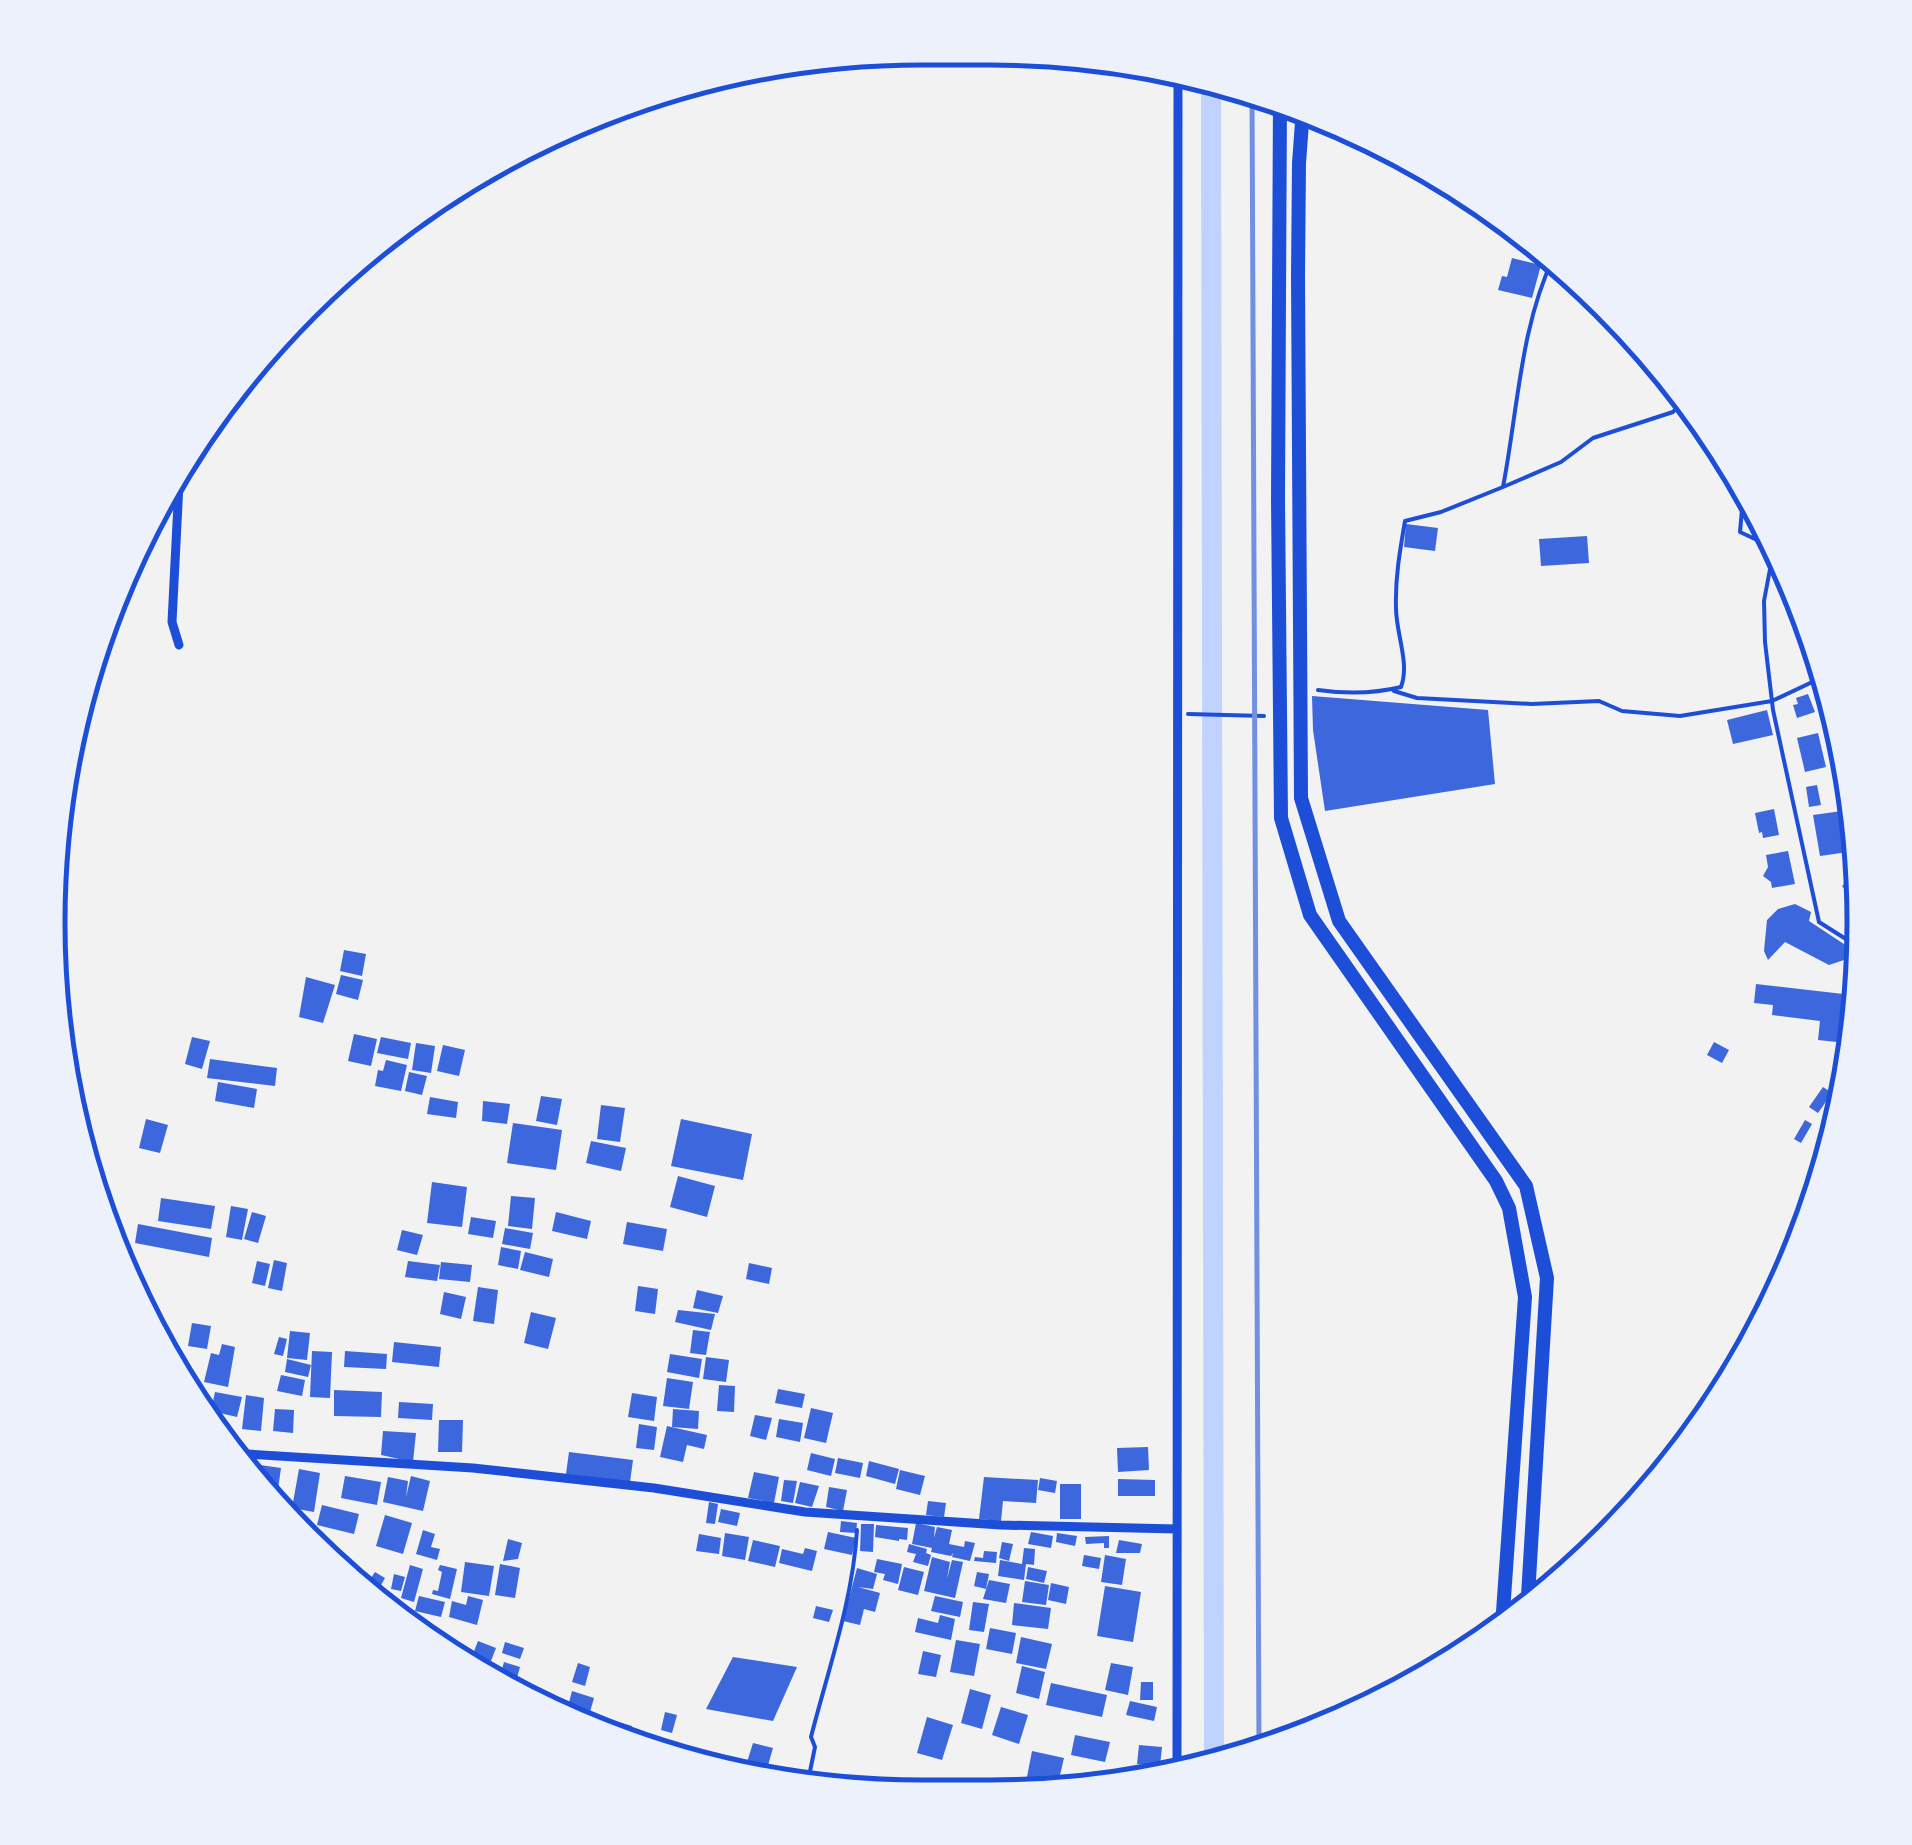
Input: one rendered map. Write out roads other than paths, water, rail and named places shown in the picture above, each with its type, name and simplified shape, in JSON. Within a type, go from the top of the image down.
[{"type":"main road","points":[[1280,116],[1281,818],[1310,916],[1496,1181],[1509,1208],[1525,1296],[1504,1608]]},
{"type":"main road","points":[[1302,124],[1298,238],[1301,798],[1333,909],[1526,1186],[1548,1278],[1528,1589]]},
{"type":"street","points":[[1177,1759],[1178,86]]},
{"type":"street","points":[[178,497],[172,622],[179,645]]},
{"type":"street","points":[[250,1454],[473,1468],[654,1488],[768,1509],[1017,1526],[1177,1529]]},
{"type":"waterway","points":[[1211,94],[1214,1750]]},
{"type":"waterway","points":[[1213,1206],[1215,95]]},
{"type":"railway","points":[[1252,107],[1259,1736]]}]
